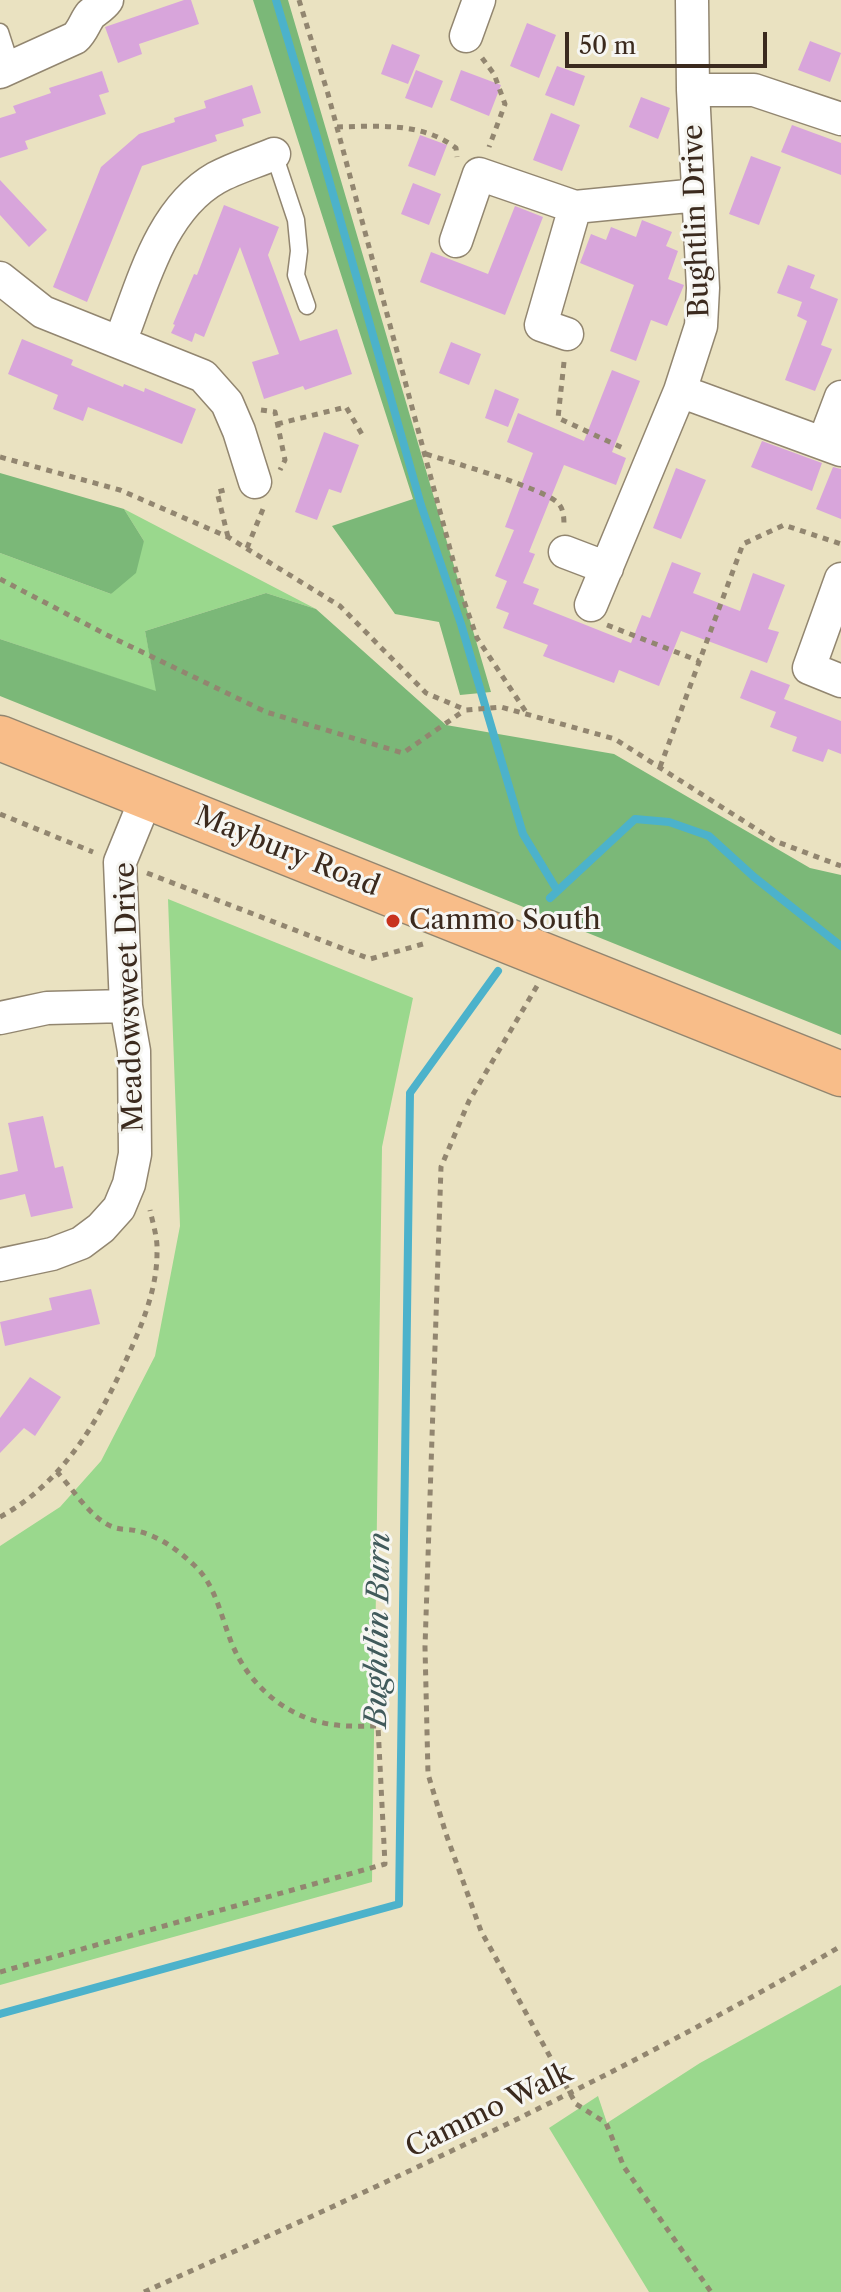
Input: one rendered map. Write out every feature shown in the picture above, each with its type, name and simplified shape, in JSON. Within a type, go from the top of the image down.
[{"type":"main road","name":"Maybury Road","points":[[0,738],[841,1074]]},
{"type":"street","points":[[6,69],[75,38],[91,15],[102,8],[107,0]]},
{"type":"street","points":[[466,36],[479,0]]},
{"type":"street","name":"Bughtlin Drive","points":[[591,605],[680,391],[701,326],[703,288],[693,90],[692,0]]},
{"type":"street","points":[[693,90],[754,90],[841,119]]},
{"type":"street","points":[[120,342],[157,248],[181,207],[215,178],[274,154]]},
{"type":"street","points":[[456,241],[469,170],[575,207],[698,195]]},
{"type":"street","points":[[567,334],[541,325],[575,207]]},
{"type":"street","points":[[0,278],[43,312],[203,376],[227,403],[255,482]]},
{"type":"street","points":[[680,391],[832,446],[841,397]]},
{"type":"street","points":[[565,552],[607,568]]},
{"type":"street","points":[[841,579],[809,668],[841,681]]},
{"type":"street","name":"Meadowsweet Drive","points":[[0,1265],[52,1254],[81,1243],[101,1228],[119,1208],[129,1184],[135,1154],[134,1051],[126,1006],[120,862],[147,796]]},
{"type":"street","points":[[0,1018],[47,1008],[126,1006]]},
{"type":"lane","points":[[0,32],[6,69]]},
{"type":"lane","points":[[274,154],[296,220],[299,251],[296,275],[307,306]]},
{"type":"path","points":[[299,0],[337,127],[464,601],[477,638],[527,713]]},
{"type":"path","points":[[466,36],[494,74],[505,104],[469,170]]},
{"type":"path","points":[[337,127],[396,125],[443,138],[456,148],[469,170]]},
{"type":"path","points":[[567,334],[558,418],[651,461]]},
{"type":"path","points":[[277,424],[346,407],[363,436]]},
{"type":"path","points":[[426,454],[530,489],[558,503],[563,514],[565,552]]},
{"type":"path","points":[[0,457],[120,490],[228,537],[340,606],[426,693],[466,710],[501,707],[615,739],[775,841],[841,866]]},
{"type":"path","points":[[228,537],[217,492],[255,482]]},
{"type":"path","points":[[660,767],[743,544],[784,525],[841,544]]},
{"type":"path","points":[[0,579],[266,712],[403,753],[466,710]]},
{"type":"path","points":[[591,605],[607,626],[699,661]]},
{"type":"path","points":[[0,814],[370,959],[434,941],[460,921]]},
{"type":"path","points":[[553,958],[469,1101],[441,1167],[425,1647],[428,1774],[481,1931],[576,2104],[606,2123],[624,2167],[711,2292]]},
{"type":"path","points":[[0,1517],[57,1472],[92,1428],[112,1391],[137,1336],[153,1289],[158,1250],[150,1210]]},
{"type":"path","points":[[0,1972],[385,1864],[378,1726],[330,1724],[300,1717],[276,1701],[254,1682],[237,1659],[219,1606],[208,1582],[197,1568],[153,1536],[114,1528],[95,1516],[57,1472]]},
{"type":"path","name":"Cammo Walk","points":[[144,2292],[375,2188],[571,2093],[841,1946]]},
{"type":"green space","points":[[253,0],[288,0],[491,692],[460,695],[439,622],[395,614],[332,526],[413,499]]},
{"type":"green space","points":[[0,473],[124,509],[144,541],[136,573],[111,594],[0,553]]},
{"type":"green space","points":[[124,509],[316,609],[266,593],[145,631],[157,692],[0,639],[0,553],[111,594],[144,541]]},
{"type":"green space","points":[[266,593],[316,609],[446,725],[614,754],[810,868],[841,875],[841,1035],[0,696],[0,639],[156,691],[145,631]]},
{"type":"green space","points":[[168,899],[413,998],[382,1147],[372,1882],[0,1985],[0,1546],[60,1507],[101,1461],[155,1356],[180,1226]]},
{"type":"green space","points":[[841,1985],[841,2292],[649,2292],[549,2128],[598,2096],[607,2123],[700,2063]]},
{"type":"building","points":[[191,0],[199,24],[139,44],[142,54],[118,63],[105,27]]},
{"type":"building","points":[[527,23],[556,35],[539,78],[510,66]]},
{"type":"building","points":[[810,41],[841,53],[830,82],[798,70]]},
{"type":"building","points":[[392,44],[420,55],[408,84],[381,74]]},
{"type":"building","points":[[557,66],[585,76],[574,106],[545,95]]},
{"type":"building","points":[[416,70],[443,81],[432,108],[405,98]]},
{"type":"building","points":[[461,70],[501,85],[489,116],[450,100]]},
{"type":"building","points":[[102,71],[109,92],[99,95],[106,114],[25,141],[28,149],[0,158],[0,118],[16,113],[13,106],[51,93],[49,88]]},
{"type":"building","points":[[252,85],[261,113],[242,119],[244,126],[215,135],[217,141],[142,166],[87,302],[53,287],[101,167],[139,134],[206,108],[204,101]]},
{"type":"building","points":[[641,97],[670,108],[658,139],[629,127]]},
{"type":"building","points":[[551,113],[580,125],[562,171],[533,160]]},
{"type":"building","points":[[792,125],[841,143],[841,175],[781,152]]},
{"type":"building","points":[[420,135],[447,145],[435,176],[408,166]]},
{"type":"building","points":[[751,156],[781,167],[759,225],[729,214]]},
{"type":"building","points":[[0,180],[47,230],[29,247],[0,215]]},
{"type":"building","points":[[413,183],[441,194],[429,225],[401,214]]},
{"type":"building","points":[[224,205],[279,227],[268,255],[300,341],[337,329],[352,374],[305,390],[303,386],[264,399],[252,362],[279,354],[240,247],[204,337],[195,333],[192,342],[171,333]]},
{"type":"building","points":[[515,206],[543,217],[505,315],[420,282],[431,252],[488,274]]},
{"type":"building","points":[[642,220],[672,232],[666,246],[678,251],[668,279],[684,285],[667,326],[651,320],[636,361],[610,351],[634,285],[580,263],[591,234],[606,240],[611,227],[636,237]]},
{"type":"building","points":[[788,265],[815,275],[810,288],[838,299],[821,345],[832,349],[815,391],[785,380],[807,321],[797,316],[802,302],[777,293]]},
{"type":"building","points":[[22,339],[73,360],[71,365],[123,387],[124,384],[144,392],[145,388],[196,409],[182,444],[88,407],[83,421],[53,409],[58,395],[8,374]]},
{"type":"building","points":[[451,342],[481,354],[469,385],[439,373]]},
{"type":"building","points":[[612,370],[640,381],[612,452],[626,458],[616,485],[564,465],[529,552],[535,554],[523,583],[539,589],[533,604],[631,643],[642,615],[650,618],[672,562],[701,573],[693,593],[740,611],[753,573],[785,585],[768,629],[779,632],[767,663],[681,631],[659,686],[619,670],[614,683],[543,656],[548,645],[503,628],[509,613],[496,608],[507,581],[495,576],[514,530],[505,527],[533,453],[507,442],[518,413],[584,441]]},
{"type":"building","points":[[495,389],[519,399],[508,427],[485,418]]},
{"type":"building","points":[[324,432],[359,445],[341,493],[329,489],[317,520],[295,512]]},
{"type":"building","points":[[762,441],[822,463],[812,491],[751,467]]},
{"type":"building","points":[[833,467],[841,469],[841,519],[816,509]]},
{"type":"building","points":[[676,468],[706,480],[681,539],[653,528]]},
{"type":"building","points":[[751,670],[790,685],[784,699],[841,721],[841,754],[828,749],[823,762],[792,751],[797,737],[770,727],[776,712],[740,698]]},
{"type":"building","points":[[43,1116],[55,1168],[63,1166],[73,1208],[31,1217],[25,1194],[0,1200],[0,1175],[18,1171],[8,1123]]},
{"type":"building","points":[[91,1289],[100,1324],[5,1346],[0,1322],[52,1310],[49,1298]]},
{"type":"building","points":[[30,1377],[61,1397],[35,1436],[24,1428],[0,1453],[0,1418]]},
{"type":"waterway","points":[[276,0],[421,505],[461,624],[523,834],[557,890]]},
{"type":"waterway","name":"Bughtlin Burn","points":[[550,898],[635,819],[669,822],[709,836],[754,877],[841,946]]},
{"type":"waterway","name":"Bughtlin Burn","points":[[0,2014],[399,1904],[410,1093],[498,971]]},
{"type":"place","name":"Cammo South","points":[[393,921]]}]
